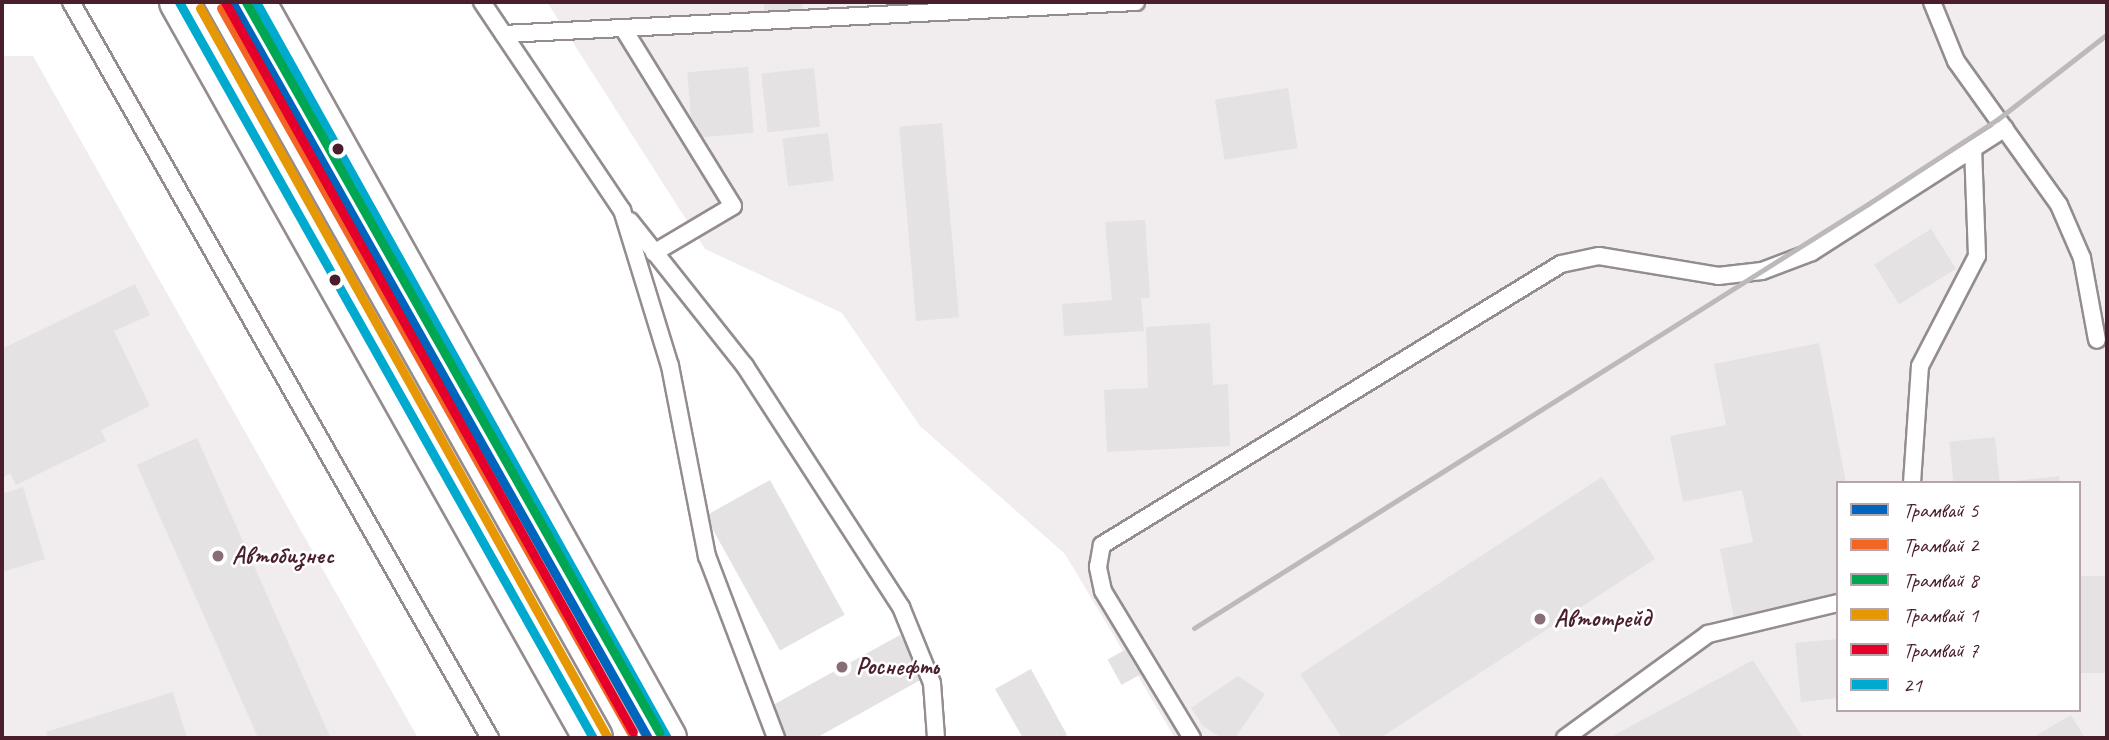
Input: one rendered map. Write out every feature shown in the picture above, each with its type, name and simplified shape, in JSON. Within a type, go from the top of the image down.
[{"type":"main road","points":[[179,2],[593,738]]},
{"type":"main road","points":[[256,2],[667,738]]},
{"type":"lane","points":[[71,2],[490,738]]},
{"type":"lane","points":[[482,2],[622,210],[745,366],[901,607],[932,683],[936,738]]},
{"type":"lane","points":[[504,34],[1136,2]]},
{"type":"lane","points":[[1932,2],[1956,61],[2059,205],[2082,258],[2097,340]]},
{"type":"lane","points":[[623,28],[733,206],[654,253]]},
{"type":"lane","points":[[1192,738],[1103,591],[1098,567],[1102,545],[1561,264],[1599,256],[1718,276],[1762,271],[1812,252],[2005,128]]},
{"type":"lane","points":[[1912,481],[1920,366],[1977,256],[1973,149]]},
{"type":"lane","points":[[622,210],[670,366],[707,556],[776,738]]},
{"type":"lane","points":[[1565,738],[1708,634],[1836,603]]},
{"type":"shaded area","points":[[547,2],[2107,2],[2107,738],[1175,738],[1065,554],[920,426],[842,313],[705,249]]},
{"type":"shaded area","points":[[2,56],[33,56],[418,738],[2,738]]},
{"type":"building","points":[[764,2],[802,2],[803,12],[764,14]]},
{"type":"building","points":[[748,67],[754,133],[693,138],[687,72]]},
{"type":"building","points":[[814,68],[820,127],[767,132],[761,74]]},
{"type":"building","points":[[1288,88],[1298,148],[1224,160],[1215,100]]},
{"type":"building","points":[[942,123],[959,317],[916,321],[899,127]]},
{"type":"building","points":[[828,133],[834,181],[788,186],[782,139]]},
{"type":"building","points":[[1145,220],[1150,298],[1141,298],[1144,331],[1064,336],[1062,304],[1112,300],[1105,222]]},
{"type":"building","points":[[1931,229],[1956,269],[1899,304],[1874,265]]},
{"type":"building","points":[[135,284],[150,315],[114,331],[150,406],[101,430],[106,441],[16,485],[10,473],[2,478],[2,349]]},
{"type":"building","points":[[1210,323],[1213,385],[1228,384],[1230,446],[1107,452],[1104,390],[1148,388],[1146,327]]},
{"type":"building","points":[[1819,343],[1846,481],[1836,481],[1836,598],[1734,618],[1720,549],[1753,542],[1742,490],[1683,502],[1670,436],[1726,425],[1714,364]]},
{"type":"building","points":[[1995,437],[2000,481],[1953,481],[1949,442]]},
{"type":"building","points":[[197,438],[331,738],[258,738],[137,465]]},
{"type":"building","points":[[2059,476],[2060,481],[2015,481]]},
{"type":"building","points":[[1602,477],[1655,559],[1380,738],[1342,738],[1300,674]]},
{"type":"building","points":[[770,480],[845,615],[780,651],[705,516]]},
{"type":"building","points":[[23,487],[45,559],[2,572],[2,494]]},
{"type":"building","points":[[2081,576],[2107,576],[2107,673],[2081,673]]},
{"type":"building","points":[[900,635],[924,678],[816,738],[780,738],[764,710]]},
{"type":"building","points":[[1836,639],[1836,698],[1801,702],[1795,643]]},
{"type":"building","points":[[1132,646],[1146,671],[1122,685],[1108,660]]},
{"type":"building","points":[[1753,660],[1803,738],[1609,738]]},
{"type":"building","points":[[1031,669],[1067,735],[1061,738],[1023,738],[995,689]]},
{"type":"building","points":[[1238,676],[1265,694],[1235,738],[1222,738],[1203,726],[1191,708]]},
{"type":"building","points":[[173,692],[187,738],[48,738],[46,732]]},
{"type":"building","points":[[2071,715],[2085,738],[2032,738]]},
{"type":"railway","points":[[1194,628],[1868,204],[1998,119],[2107,34]]},
{"type":"tram line","name":"7","points":[[225,2],[633,732]]},
{"type":"tram line","name":"5","points":[[232,2],[648,738]]},
{"type":"tram line","name":"8","points":[[246,2],[659,732]]},
{"type":"tram line","name":"1","points":[[200,8],[608,738]]},
{"type":"tram line","name":"2","points":[[221,8],[634,738]]},
{"type":"transit line","name":"21","points":[[179,2],[593,738]]},
{"type":"transit line","name":"21","points":[[256,2],[667,738]]},
{"type":"place","name":"Автобизнес","points":[[218,556]]},
{"type":"place","name":"Автотрейд","points":[[1540,619]]},
{"type":"place","name":"Роснефть","points":[[842,667]]}]
